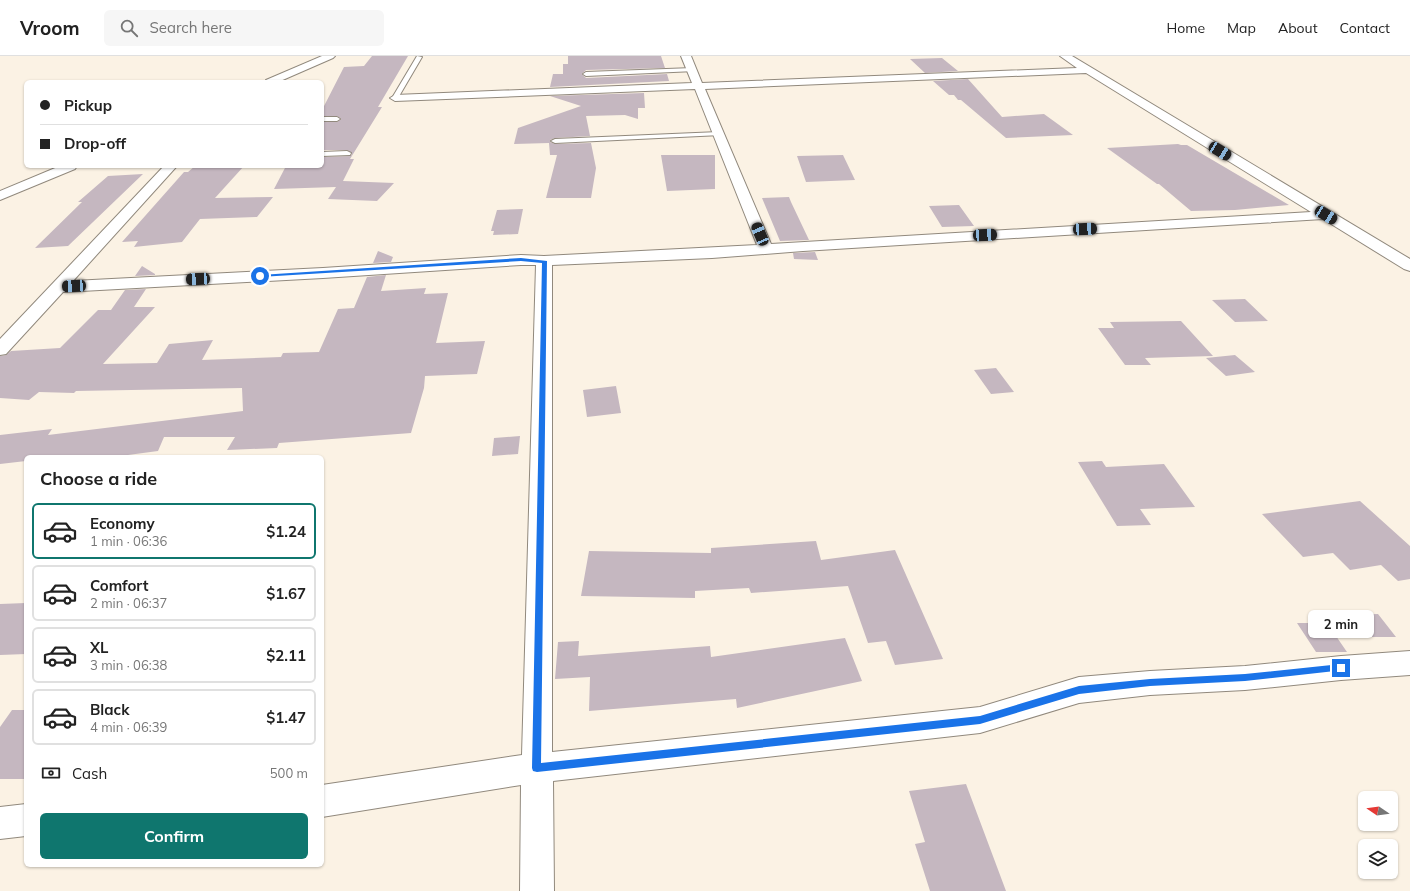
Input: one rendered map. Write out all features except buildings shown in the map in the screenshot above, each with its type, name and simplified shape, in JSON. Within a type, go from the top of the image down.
[{"type":"street","points":[[275,80],[330,56]]},
{"type":"street","points":[[686,56],[700,86],[766,249]]},
{"type":"street","points":[[1065,56],[1410,266]]},
{"type":"street","points":[[394,98],[1088,70]]},
{"type":"street","points":[[0,196],[66,168]]},
{"type":"street","points":[[0,350],[169,168]]},
{"type":"street","points":[[58,287],[323,273],[521,260],[544,261],[712,253],[1326,215]]},
{"type":"street","points":[[537,891],[537,768],[544,261]]},
{"type":"street","points":[[324,801],[537,768],[980,720],[1079,690],[1150,682],[1245,678],[1341,668],[1410,663]]},
{"type":"street","points":[[0,823],[24,820]]},
{"type":"lane","points":[[394,98],[420,57]]},
{"type":"lane","points":[[586,74],[693,70]]},
{"type":"lane","points":[[324,119],[337,119]]},
{"type":"lane","points":[[555,141],[719,134]]},
{"type":"lane","points":[[324,154],[347,153]]},
{"type":"route","points":[[260,276],[521,260],[544,261],[537,768],[980,720],[1079,690],[1150,682],[1245,678],[1341,668]]}]
